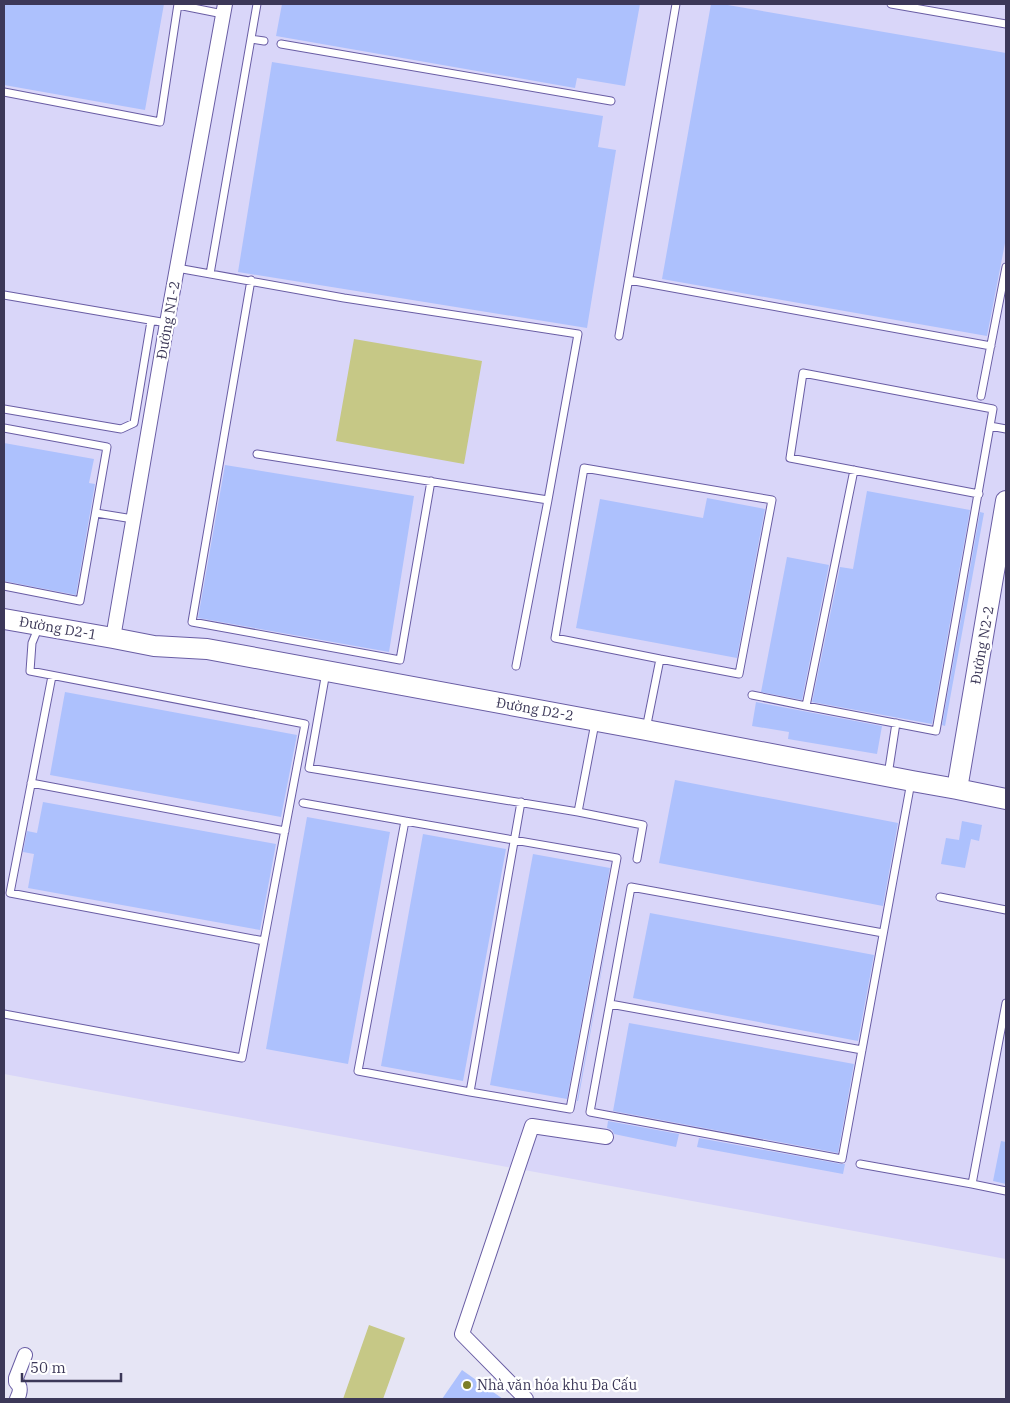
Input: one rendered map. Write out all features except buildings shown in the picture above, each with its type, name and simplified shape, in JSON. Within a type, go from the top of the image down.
[{"type":"main road","name":"Đường N2-2","points":[[957,788],[998,562],[1006,501]]},
{"type":"main road","name":"Đường D2-1","points":[[4,619],[112,638]]},
{"type":"main road","name":"Đường D2-2","points":[[112,638],[154,646],[207,649],[595,720],[888,777],[957,788],[1006,799]]},
{"type":"street","name":"Đường N1-2","points":[[112,638],[224,9]]},
{"type":"street","points":[[526,1399],[462,1334],[532,1126],[606,1137]]},
{"type":"street","points":[[17,1399],[20,1388],[16,1378],[25,1356]]},
{"type":"lane","points":[[4,92],[160,122],[178,4],[224,9]]},
{"type":"lane","points":[[210,274],[257,4]]},
{"type":"lane","points":[[619,336],[676,4]]},
{"type":"lane","points":[[891,4],[1006,24]]},
{"type":"lane","points":[[251,40],[264,41]]},
{"type":"lane","points":[[281,44],[611,101]]},
{"type":"lane","points":[[981,396],[1006,267]]},
{"type":"lane","points":[[177,268],[344,298],[578,334],[516,666]]},
{"type":"lane","points":[[251,280],[192,622],[400,660],[431,481]]},
{"type":"lane","points":[[629,280],[991,346]]},
{"type":"lane","points":[[4,295],[167,323]]},
{"type":"lane","points":[[4,409],[121,429],[134,423],[151,321]]},
{"type":"lane","points":[[752,694],[936,731],[994,409],[803,373],[790,458],[978,494]]},
{"type":"lane","points":[[990,426],[1006,429]]},
{"type":"lane","points":[[4,428],[107,447],[80,601],[4,586]]},
{"type":"lane","points":[[258,454],[548,500]]},
{"type":"lane","points":[[584,468],[772,500],[740,674],[660,659],[555,638],[584,468]]},
{"type":"lane","points":[[806,706],[854,470]]},
{"type":"lane","points":[[96,514],[133,519]]},
{"type":"lane","points":[[4,1014],[242,1058],[305,724],[30,671],[32,642],[39,626]]},
{"type":"lane","points":[[646,730],[660,659]]},
{"type":"lane","points":[[326,672],[308,768],[521,802],[643,825],[637,859]]},
{"type":"lane","points":[[52,676],[7,893],[264,941]]},
{"type":"lane","points":[[578,812],[595,720]]},
{"type":"lane","points":[[888,777],[896,723]]},
{"type":"lane","points":[[883,934],[632,887],[590,1112],[842,1159],[912,781]]},
{"type":"lane","points":[[31,783],[285,831]]},
{"type":"lane","points":[[470,1092],[521,802]]},
{"type":"lane","points":[[303,803],[405,820],[617,858],[570,1109],[358,1071],[405,820]]},
{"type":"lane","points":[[940,897],[1006,910]]},
{"type":"lane","points":[[972,1184],[1006,1003]]},
{"type":"lane","points":[[610,1004],[862,1050]]},
{"type":"lane","points":[[860,1164],[1006,1191]]},
{"type":"shaded area","points":[[4,4],[1006,4],[1006,1259],[4,1074]]},
{"type":"green space","points":[[354,339],[482,361],[464,464],[336,441]]},
{"type":"green space","points":[[369,1325],[405,1338],[383,1399],[343,1399]]},
{"type":"place","name":"Nhà văn hóa khu Đa Cấu","points":[[467,1385]]}]
